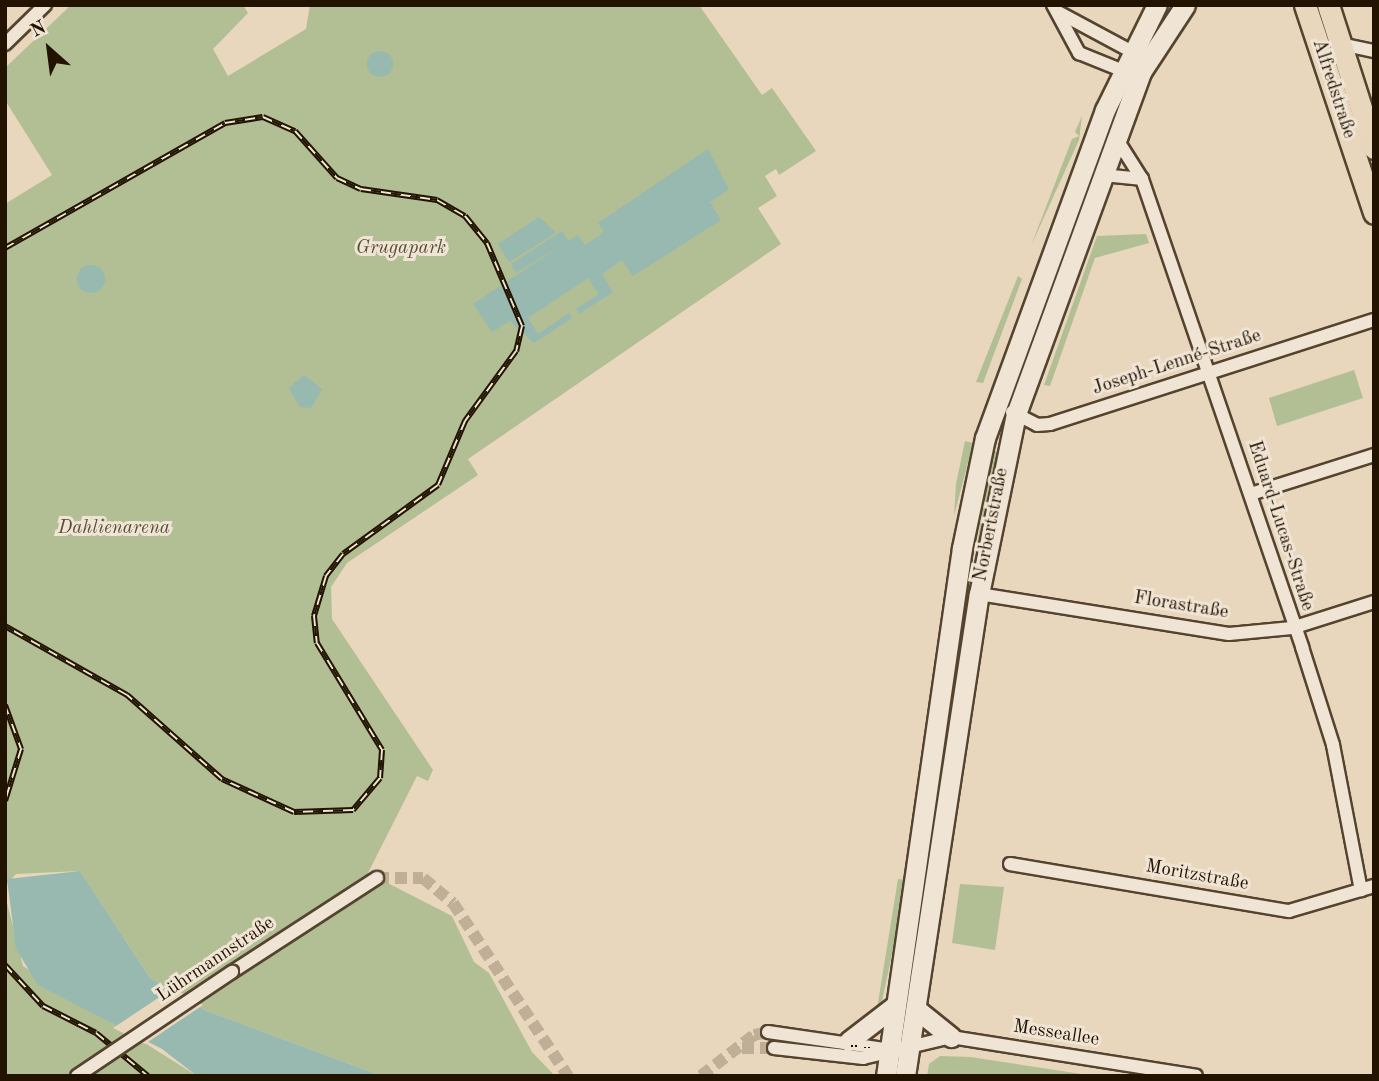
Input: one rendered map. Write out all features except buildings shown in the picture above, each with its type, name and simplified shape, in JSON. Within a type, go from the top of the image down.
[{"type":"main road","name":"Norbertstraße","points":[[905,1076],[895,1005],[962,548],[997,401],[1157,5]]},
{"type":"main road","name":"Norbertstraße","points":[[886,1076],[916,1009],[979,594],[1016,414],[1116,138],[1134,65],[1185,5]]},
{"type":"main road","name":"Alfredstraße","points":[[1305,5],[1374,213]]},
{"type":"main road","name":"Alfredstraße","points":[[1328,5],[1374,148]]},
{"type":"main road","points":[[849,1041],[895,1005]]},
{"type":"main road","points":[[916,1009],[951,1037]]},
{"type":"street","points":[[5,44],[45,5]]},
{"type":"street","points":[[1055,9],[1134,65]]},
{"type":"street","points":[[1055,9],[1079,53],[1134,65]]},
{"type":"street","points":[[1316,38],[1374,51]]},
{"type":"street","name":"Eduard-Lucas-Straße","points":[[1116,138],[1142,179],[1251,495],[1292,628],[1333,745],[1367,888]]},
{"type":"street","points":[[1102,175],[1142,179]]},
{"type":"street","name":"Joseph-Lenné-Straße","points":[[997,401],[1016,414],[1050,424],[1374,320]]},
{"type":"street","points":[[1251,495],[1374,455]]},
{"type":"street","name":"Florastraße","points":[[979,594],[1229,634],[1292,628],[1374,602]]},
{"type":"street","name":"Moritzstraße","points":[[1010,864],[1289,911],[1367,888]]},
{"type":"street","name":"Lührmannstraße","points":[[77,1076],[377,878]]},
{"type":"street","points":[[768,1032],[900,1048]]},
{"type":"street","name":"Messeallee","points":[[900,1048],[951,1037],[1196,1076]]},
{"type":"street","points":[[774,1048],[863,1058],[900,1048]]},
{"type":"green space","name":"Grugapark","points":[[71,5],[243,5],[248,13],[213,49],[228,76],[306,29],[310,5],[699,5],[762,95],[772,88],[816,151],[779,175],[776,169],[765,176],[777,196],[758,208],[781,244],[468,459],[478,475],[347,563],[331,587],[332,619],[433,770],[428,781],[417,776],[368,873],[452,916],[474,962],[489,973],[532,1052],[555,1076],[382,1076],[207,1011],[150,978],[80,871],[16,874],[5,886],[5,204],[52,175],[5,100],[5,68]]},
{"type":"green space","points":[[1082,116],[1079,140],[1031,246],[1072,139],[1079,136],[1075,132]]},
{"type":"green space","points":[[1146,234],[1149,243],[1095,258],[1050,386],[1044,385],[1097,236]]},
{"type":"green space","points":[[1018,276],[1022,279],[983,383],[976,382]]},
{"type":"green space","points":[[1354,370],[1363,398],[1277,426],[1269,398]]},
{"type":"green space","points":[[965,441],[973,443],[954,516],[956,484]]},
{"type":"green space","points":[[993,448],[999,455],[939,821],[931,820]]},
{"type":"green space","points":[[898,879],[908,880],[880,1010],[877,1009]]},
{"type":"green space","points":[[960,884],[1004,887],[995,950],[952,943]]},
{"type":"green space","points":[[5,895],[23,966],[197,1076],[5,1076]]},
{"type":"green space","points":[[940,1056],[970,1057],[1094,1076],[927,1076],[929,1064]]},
{"type":"water","points":[[380,51],[389,55],[393,64],[389,73],[380,77],[371,73],[367,64],[371,55]]},
{"type":"water","points":[[708,149],[729,189],[710,202],[721,220],[633,276],[622,260],[602,274],[613,292],[579,314],[576,309],[599,294],[588,278],[528,318],[538,334],[569,313],[572,318],[534,343],[510,321],[492,332],[473,304],[562,245],[516,273],[511,264],[562,231],[568,241],[578,235],[585,245],[604,232],[598,223]]},
{"type":"water","points":[[539,217],[556,233],[509,262],[498,244]]},
{"type":"water","points":[[91,265],[101,269],[105,279],[101,289],[91,293],[81,289],[77,279],[81,269]]},
{"type":"water","points":[[304,375],[322,389],[311,408],[300,407],[289,388]]},
{"type":"water","points":[[80,871],[150,978],[207,1011],[382,1076],[197,1076],[162,1049],[38,985],[16,949],[7,879]]},
{"type":"pier","points":[[173,988],[203,1005],[145,1044],[113,1028]]},
{"type":"tunnel","points":[[377,878],[423,878],[453,903],[568,1076]]},
{"type":"tunnel","points":[[701,1076],[754,1035],[768,1032]]},
{"type":"tunnel","points":[[742,1048],[774,1048]]},
{"type":"railway","points":[[5,248],[225,123],[263,117],[295,131],[337,178],[361,189],[437,200],[465,216],[487,243],[522,326],[516,351],[465,421],[438,485],[343,554],[326,576],[314,616],[317,643],[382,750],[380,778],[353,810],[294,812],[222,779],[127,695],[5,626]]},
{"type":"railway","points":[[5,705],[21,749],[5,801]]},
{"type":"railway","points":[[5,965],[43,1006],[96,1033],[148,1076]]},
{"type":"park label","name":"Dahlienarena","points":[[114,529]]}]
